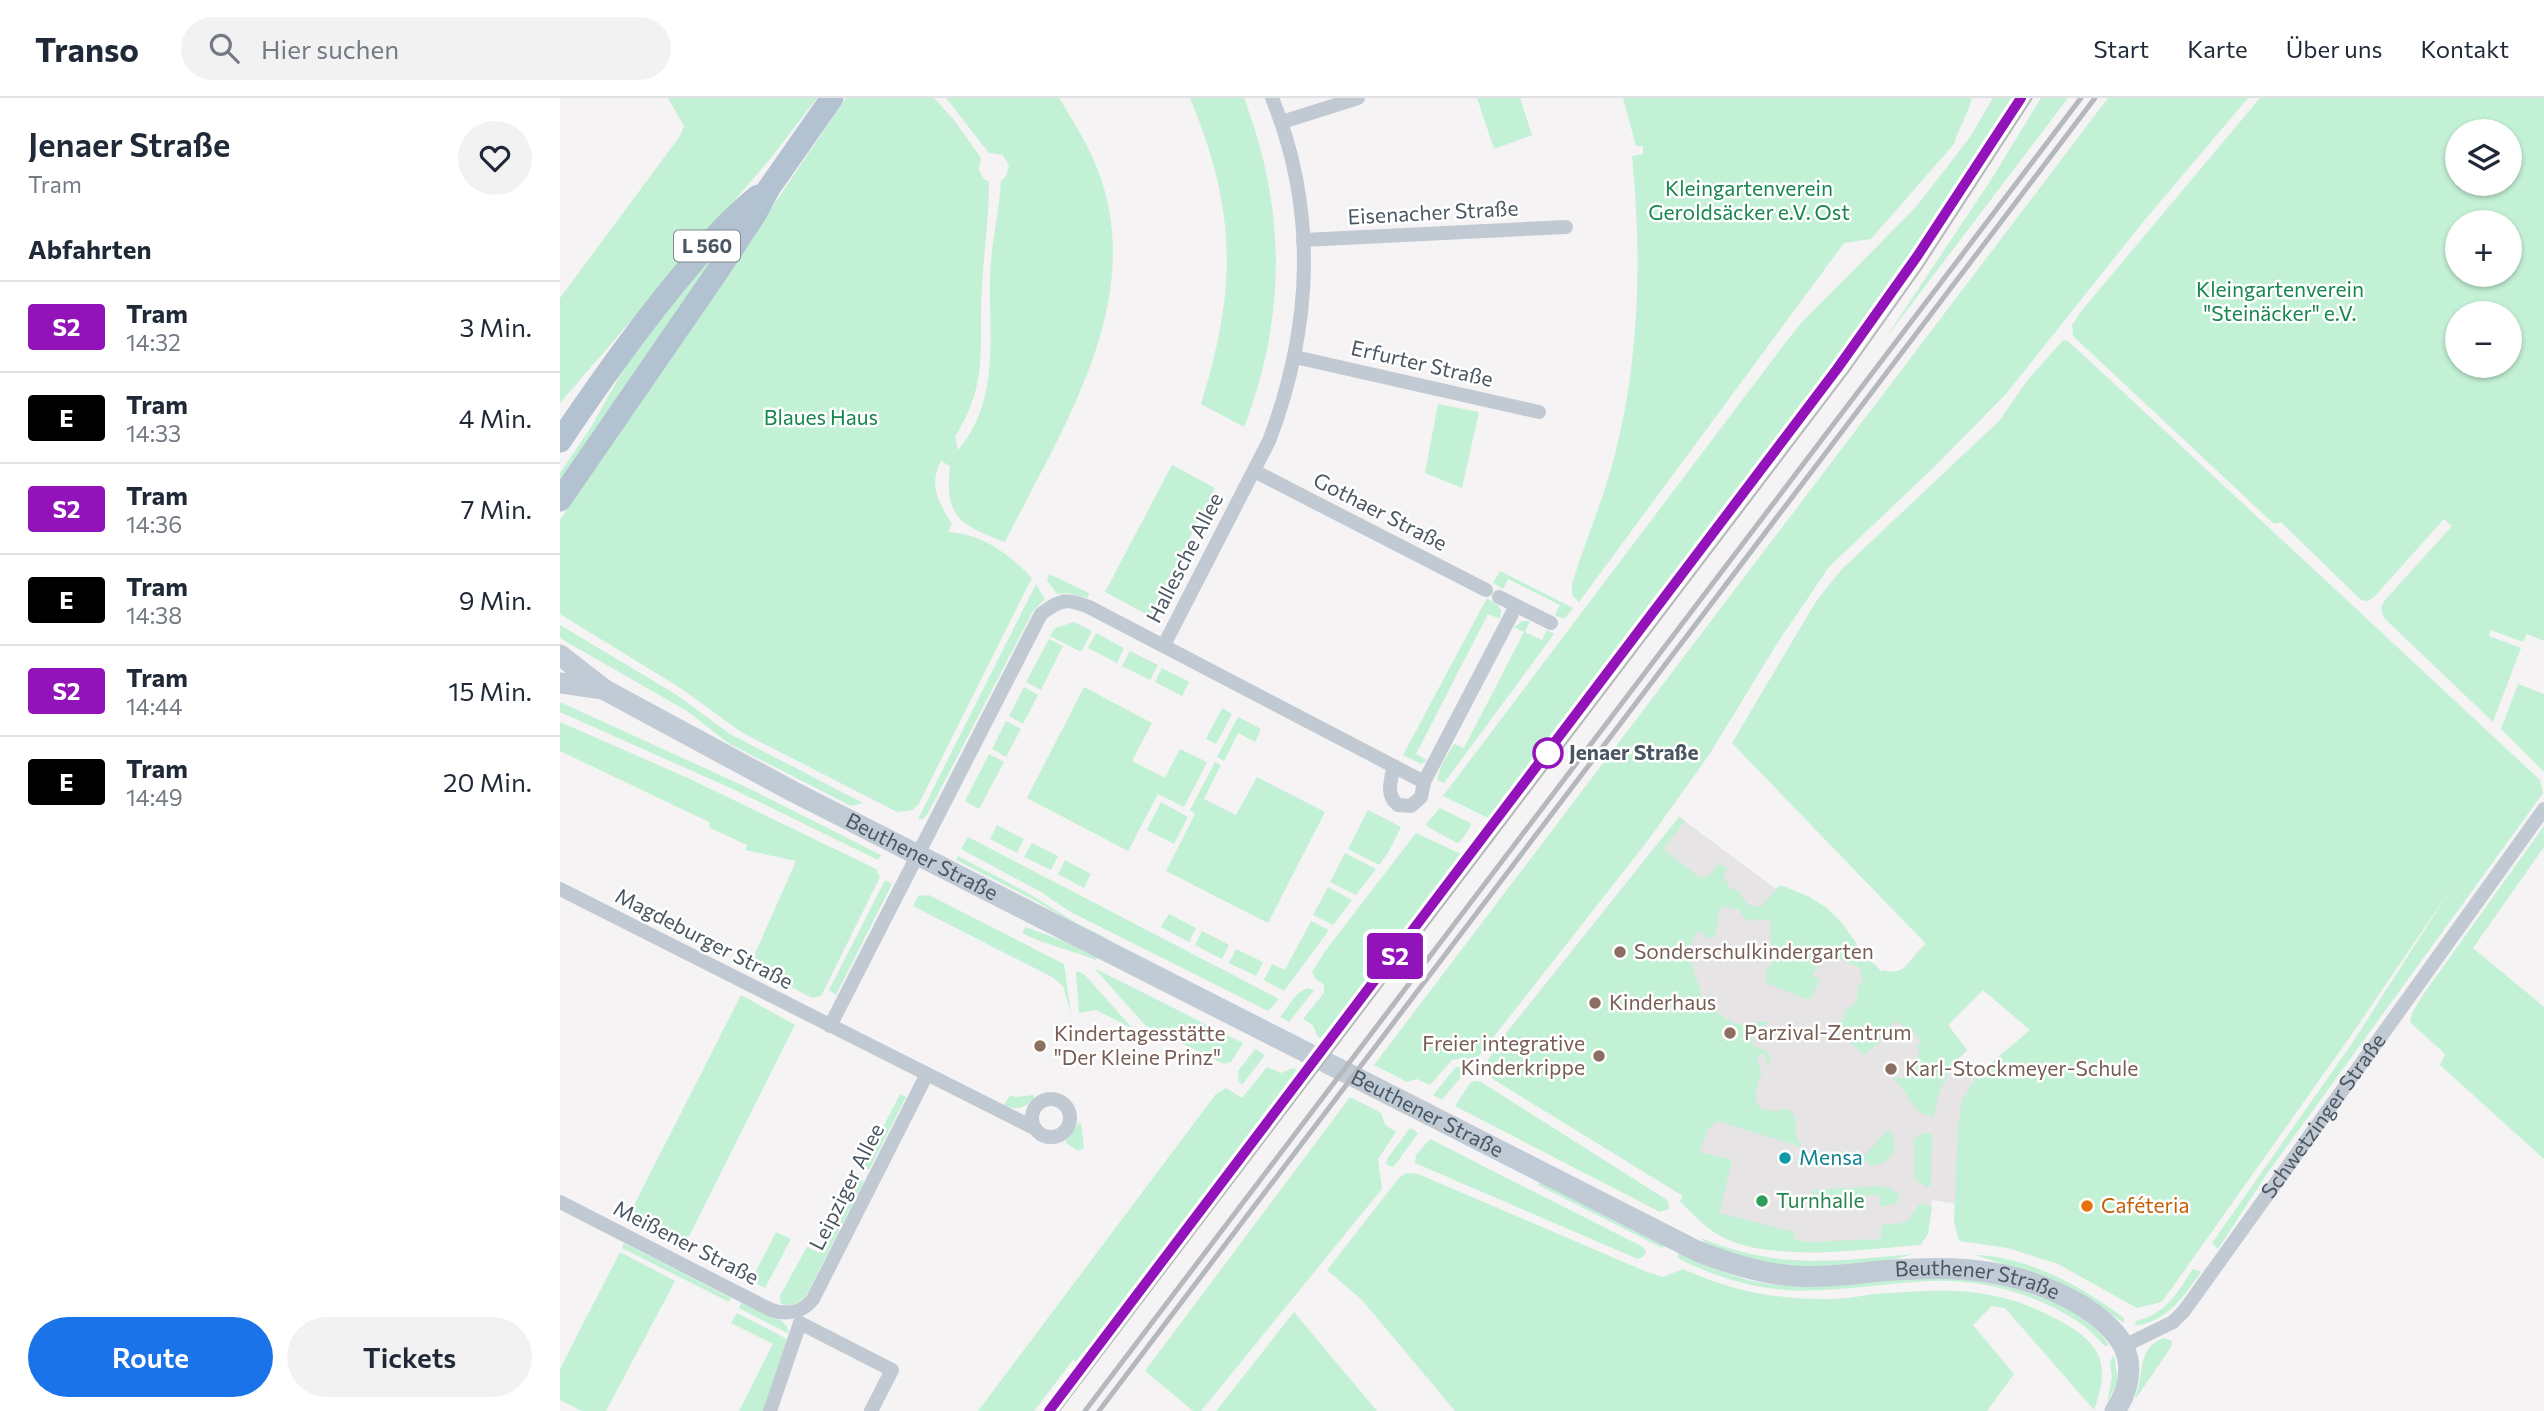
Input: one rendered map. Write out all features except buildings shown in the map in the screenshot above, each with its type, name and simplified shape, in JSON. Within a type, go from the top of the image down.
[{"type":"main road","name":"L 560","points":[[560,500],[717,272],[769,188],[832,98]]},
{"type":"main road","name":"L 560","points":[[560,441],[590,396],[695,258],[740,210],[769,188]]},
{"type":"main road","name":"Beuthener Straße","points":[[560,655],[605,690],[804,797],[1697,1251],[1741,1266],[1793,1276],[1823,1277],[1916,1268],[1975,1269],[2000,1273],[2045,1287],[2078,1304],[2106,1323],[2124,1346]]},
{"type":"main road","name":"Beuthener Straße","points":[[560,683],[605,690]]},
{"type":"main road","points":[[2115,1411],[2127,1388],[2129,1377],[2128,1357],[2124,1346]]},
{"type":"street","name":"Hallesche Allee","points":[[916,854],[1041,614],[1055,603],[1070,600],[1164,645],[1254,471],[1280,412],[1295,357],[1304,298],[1303,240],[1296,176],[1282,122],[1272,98]]},
{"type":"street","points":[[1282,122],[1357,98]]},
{"type":"street","name":"Eisenacher Straße","points":[[1303,240],[1566,227]]},
{"type":"street","name":"Erfurter Straße","points":[[1295,357],[1539,412]]},
{"type":"street","name":"Gothaer Straße","points":[[1254,471],[1551,623]]},
{"type":"street","points":[[1394,766],[1390,793],[1394,803],[1407,807],[1418,801],[1424,782],[1516,606]]},
{"type":"street","points":[[1164,645],[1424,782]]},
{"type":"street","name":"Schwetzinger Straße","points":[[2124,1346],[2173,1322],[2184,1311],[2544,809]]},
{"type":"street","points":[[830,1026],[916,854]]},
{"type":"street","name":"Magdeburger Straße","points":[[560,889],[1034,1128]]},
{"type":"street","name":"Leipziger Allee","points":[[770,1411],[798,1317],[813,1299],[927,1074]]},
{"type":"street","name":"Meißener Straße","points":[[560,1202],[771,1310],[798,1317],[892,1370],[871,1411]]},
{"type":"shaded area","name":"Parzival-Zentrum","points":[[1679,817],[1776,889],[1824,956],[1842,960],[1879,976],[1883,970],[1894,973],[1903,969],[1918,951],[1982,989],[1948,1025],[1967,1050],[1956,1061],[1997,1084],[1990,1209],[1932,1200],[1928,1234],[1920,1245],[1813,1253],[1744,1245],[1718,1235],[1680,1201],[1683,1196],[1488,1075],[1486,1064],[1500,1041]]},
{"type":"green space","points":[[668,98],[817,98],[771,158],[560,403],[560,298],[680,136],[684,126]]},
{"type":"green space","name":"Blaues Haus","points":[[846,98],[934,98],[954,120],[981,158],[979,170],[989,182],[980,363],[973,398],[955,437],[958,450],[981,411],[986,390],[991,345],[992,253],[1001,181],[1009,166],[1003,155],[989,153],[946,98],[1059,98],[1080,132],[1097,168],[1110,217],[1113,266],[1106,314],[1092,361],[1051,454],[1005,542],[977,530],[958,517],[950,497],[950,466],[941,461],[937,470],[937,494],[952,524],[948,532],[984,541],[1014,561],[1032,578],[918,805],[912,810],[897,812],[741,732],[682,689],[560,614],[560,520]]},
{"type":"green space","points":[[1190,98],[1244,98],[1268,181],[1276,262],[1274,303],[1258,386],[1244,427],[1201,404],[1221,323],[1227,250],[1217,177]]},
{"type":"green space","points":[[1477,98],[1520,98],[1532,135],[1494,149]]},
{"type":"green space","name":"Kleingartenverein Geroldsäcker e.V. Ost","points":[[1623,98],[1972,98],[1954,144],[1871,239],[1844,243],[1579,602],[1572,595],[1572,584],[1614,458],[1623,421],[1634,345],[1638,269],[1632,156],[1643,154],[1643,146],[1636,146]]},
{"type":"green space","points":[[1993,98],[2014,98],[1913,253],[1843,353],[1632,635],[1628,633],[1488,818],[1443,796],[1789,338],[1916,207],[1970,137]]},
{"type":"green space","points":[[2041,98],[2068,98],[1885,339],[1989,183]]},
{"type":"green space","points":[[2108,98],[2248,98],[2143,222],[2006,394],[1829,567],[1778,642],[1709,755],[1649,839],[1478,1057],[1471,1061],[1466,1058],[1452,1060],[1430,1085],[1417,1079],[1407,1082],[1374,1065]]},
{"type":"green space","name":"Kleingartenverein \"Steinäcker\" e.V.","points":[[2260,98],[2544,98],[2544,641],[2527,634],[2523,642],[2491,630],[2489,636],[2521,648],[2493,722],[2384,618],[2381,608],[2385,600],[2452,526],[2444,519],[2374,597],[2368,601],[2361,600],[2281,522],[2274,524],[2073,336],[2072,325]]},
{"type":"green space","points":[[726,241],[560,481],[560,473],[591,427],[629,360],[692,279]]},
{"type":"green space","points":[[2063,340],[2068,341],[2093,364],[2540,780],[2543,793],[2266,1175],[2218,1249],[2212,1243],[2353,1042],[2452,887],[2352,1034],[2162,1302],[2137,1308],[2058,1264],[2008,1248],[1959,1241],[1954,1222],[1958,1124],[1962,1101],[1978,1074],[2030,1030],[1983,990],[1948,1025],[1967,1050],[1945,1080],[1934,1117],[1918,1110],[1891,1078],[1906,1078],[1920,1050],[1916,1046],[1922,1042],[1913,1032],[1896,1021],[1880,1036],[1881,1041],[1864,1055],[1830,1024],[1844,1020],[1844,1011],[1857,1002],[1858,986],[1863,983],[1860,968],[1824,956],[1813,975],[1820,980],[1809,1000],[1766,983],[1767,968],[1773,964],[1770,928],[1772,921],[1756,919],[1748,922],[1738,909],[1720,907],[1715,937],[1709,939],[1698,931],[1691,946],[1692,963],[1702,996],[1713,996],[1712,1005],[1721,1016],[1736,1024],[1769,1022],[1752,1037],[1753,1046],[1764,1050],[1770,1060],[1767,1065],[1765,1055],[1756,1057],[1762,1073],[1756,1091],[1757,1103],[1766,1110],[1790,1111],[1796,1120],[1796,1134],[1802,1147],[1717,1121],[1709,1128],[1699,1152],[1732,1160],[1719,1213],[1794,1232],[1795,1239],[1806,1242],[1881,1239],[1881,1225],[1909,1220],[1920,1203],[1932,1207],[1928,1234],[1920,1245],[1787,1252],[1737,1243],[1717,1234],[1702,1223],[1680,1201],[1683,1196],[1496,1081],[1486,1067],[1500,1041],[1679,817],[1685,821],[1663,849],[1699,877],[1709,876],[1719,863],[1727,868],[1723,876],[1730,888],[1740,892],[1751,905],[1761,907],[1780,885],[1808,896],[1827,908],[1843,924],[1860,949],[1882,972],[1903,968],[1926,944],[1732,743],[1815,603],[1841,570],[2000,420],[2026,382]]},
{"type":"green space","points":[[1438,404],[1479,412],[1462,488],[1425,473]]},
{"type":"green space","points":[[1172,465],[1215,488],[1150,616],[1105,592]]},
{"type":"green space","points":[[1500,571],[1573,608],[1564,619],[1555,615],[1560,605],[1508,579],[1503,589],[1493,583]]},
{"type":"green space","points":[[1049,574],[1089,593],[1088,598],[1067,593],[1057,594],[1047,580]]},
{"type":"green space","points":[[1036,584],[1045,599],[1033,611],[927,815],[918,819]]},
{"type":"green space","points":[[1487,598],[1499,606],[1500,619],[1488,614],[1416,754],[1427,760],[1421,764],[1403,755]]},
{"type":"green space","points":[[1523,621],[1530,621],[1525,632],[1542,640],[1547,630],[1554,634],[1444,783],[1437,780],[1441,766],[1454,744],[1464,748],[1524,632],[1514,627]]},
{"type":"green space","points":[[1074,622],[1092,631],[1081,652],[1050,636],[1055,628]]},
{"type":"green space","points":[[560,625],[677,695],[730,734],[863,803],[851,806],[728,743],[687,711],[565,641],[560,637]]},
{"type":"green space","points":[[1096,633],[1124,648],[1117,663],[1088,648]]},
{"type":"green space","points":[[1049,639],[1063,646],[1041,690],[1026,682]]},
{"type":"green space","points":[[1130,651],[1158,665],[1150,680],[1122,666]]},
{"type":"green space","points":[[1162,668],[1189,682],[1182,696],[1155,682]]},
{"type":"green space","points":[[2518,684],[2544,694],[2544,772],[2501,729]]},
{"type":"green space","points":[[1024,687],[1038,695],[1023,724],[1009,716]]},
{"type":"green space","points":[[1084,687],[1152,723],[1132,761],[1165,778],[1180,749],[1207,762],[1184,807],[1158,794],[1128,851],[1027,798]]},
{"type":"green space","points":[[560,702],[746,787],[881,855],[878,860],[735,790],[560,712]]},
{"type":"green space","points":[[1222,708],[1232,714],[1216,744],[1206,739]]},
{"type":"green space","points":[[1238,717],[1261,729],[1255,742],[1238,733],[1224,761],[1217,757]]},
{"type":"green space","points":[[1006,721],[1021,729],[1006,757],[992,749]]},
{"type":"green space","points":[[560,722],[688,778],[876,869],[880,877],[821,996],[812,998],[750,965],[796,861],[745,850],[747,845],[710,828],[709,822],[560,751]]},
{"type":"green space","points":[[989,754],[1004,762],[979,809],[965,801]]},
{"type":"green space","points":[[1215,762],[1221,765],[1204,799],[1236,815],[1257,777],[1325,812],[1268,923],[1166,871],[1195,814],[1190,810]]},
{"type":"green space","points":[[1161,802],[1188,817],[1174,844],[1147,830]]},
{"type":"green space","points":[[1440,808],[1470,823],[1471,826],[1460,842],[1457,843],[1426,824]]},
{"type":"green space","points":[[1368,810],[1401,827],[1379,865],[1348,849]]},
{"type":"green space","points":[[997,825],[1024,839],[1017,853],[990,839]]},
{"type":"green space","points":[[2544,826],[2544,847],[2473,948],[2544,1007],[2544,1159],[2440,1065],[2445,1054],[2410,1022],[2412,1013],[2425,992]]},
{"type":"green space","points":[[1416,833],[1465,856],[1340,1018],[1320,1038],[1313,1025],[1303,1019],[1324,993],[1324,985],[1312,972]]},
{"type":"green space","points":[[968,837],[1279,999],[1268,1011],[1069,911],[1041,892],[961,849]]},
{"type":"green space","points":[[1032,843],[1058,856],[1051,870],[1024,857]]},
{"type":"green space","points":[[1345,853],[1376,869],[1356,895],[1330,882]]},
{"type":"green space","points":[[958,856],[1107,938],[1105,941],[1034,900],[956,860]]},
{"type":"green space","points":[[1065,860],[1091,874],[1084,888],[1058,874]]},
{"type":"green space","points":[[885,880],[892,884],[836,995],[829,990]]},
{"type":"green space","points":[[1328,887],[1352,900],[1333,925],[1313,915]]},
{"type":"green space","points":[[929,895],[1064,964],[1071,1014],[1063,986],[1052,977],[913,906],[918,896]]},
{"type":"green space","points":[[1169,914],[1196,928],[1189,942],[1161,927]]},
{"type":"green space","points":[[1311,921],[1329,930],[1284,991],[1264,980],[1272,964],[1285,970]]},
{"type":"green space","points":[[1026,927],[1066,942],[1097,958],[1096,960],[1022,933]]},
{"type":"green space","points":[[1202,931],[1229,945],[1222,959],[1195,945]]},
{"type":"green space","points":[[1236,949],[1263,962],[1256,976],[1229,963]]},
{"type":"green space","points":[[1094,968],[1243,1043],[1231,1062],[1224,1064],[1145,1025]]},
{"type":"green space","points":[[1078,971],[1085,975],[1133,1029],[1096,1010],[1079,1013]]},
{"type":"green space","points":[[1308,988],[1314,990],[1289,1022],[1280,1017],[1297,994]]},
{"type":"green space","points":[[741,995],[795,1025],[682,1250],[626,1221]]},
{"type":"green space","points":[[1255,1049],[1265,1055],[1242,1085],[1238,1071]]},
{"type":"green space","points":[[1267,1067],[1281,1073],[1293,1068],[1296,1070],[1284,1091],[1079,1364],[1073,1360],[1034,1411],[978,1411],[1216,1094],[1226,1088],[1242,1098]]},
{"type":"green space","points":[[1456,1067],[1462,1067],[1464,1073],[1442,1100],[1433,1095]]},
{"type":"green space","points":[[1481,1082],[1664,1198],[1668,1201],[1669,1209],[1660,1212],[1455,1106],[1470,1083]]},
{"type":"green space","points":[[900,1094],[906,1097],[869,1170],[863,1167]]},
{"type":"green space","points":[[1010,1095],[1034,1095],[1034,1099],[1024,1106],[1013,1108],[1004,1105]]},
{"type":"green space","points":[[1350,1097],[1381,1113],[1385,1125],[1396,1132],[1378,1159],[1382,1189],[1201,1411],[1193,1411],[1145,1371]]},
{"type":"green space","points":[[1078,1123],[1081,1124],[1084,1148],[1078,1151],[1065,1142]]},
{"type":"green space","points":[[1410,1128],[1418,1133],[1395,1165],[1392,1167],[1386,1164],[1387,1159]]},
{"type":"green space","points":[[1889,1129],[1894,1142],[1893,1154],[1884,1162],[1870,1165],[1862,1158]]},
{"type":"green space","points":[[1919,1134],[1932,1135],[1931,1186],[1926,1187],[1915,1179],[1914,1142]]},
{"type":"green space","points":[[1430,1139],[1643,1247],[1646,1251],[1644,1256],[1638,1259],[1415,1163],[1416,1155]]},
{"type":"green space","points":[[1406,1173],[1418,1174],[1663,1277],[1683,1269],[1735,1288],[1768,1295],[1803,1298],[1836,1299],[1876,1294],[1950,1291],[1972,1292],[2015,1301],[2062,1322],[2087,1339],[2094,1348],[2102,1368],[2102,1380],[2094,1410],[2005,1308],[1992,1306],[1973,1325],[2014,1374],[1987,1411],[1455,1411],[1362,1300],[1327,1270],[1399,1178]]},
{"type":"green space","points":[[857,1178],[864,1182],[806,1296],[795,1304],[781,1304],[780,1296],[807,1247],[819,1253]]},
{"type":"green space","points":[[1539,1182],[1665,1246],[1662,1248],[1538,1185]]},
{"type":"green space","points":[[1880,1186],[1900,1195],[1897,1203],[1880,1207],[1880,1195],[1860,1196],[1860,1204],[1853,1204],[1853,1196],[1833,1197],[1833,1206],[1826,1206],[1826,1198],[1813,1197],[1813,1190]]},
{"type":"green space","points":[[776,1232],[791,1239],[765,1288],[751,1281]]},
{"type":"green space","points":[[1701,1238],[1755,1255],[1806,1261],[1914,1254],[1876,1263],[1796,1267],[1752,1260],[1707,1245]]},
{"type":"green space","points":[[624,1243],[731,1298],[729,1302],[622,1248]]},
{"type":"green space","points":[[620,1252],[675,1281],[606,1411],[582,1411],[560,1400],[560,1369]]},
{"type":"green space","points":[[1678,1253],[1740,1278],[1767,1284],[1948,1278],[2003,1286],[2059,1305],[2087,1322],[2109,1345],[2105,1346],[2081,1324],[2061,1311],[2025,1296],[1987,1285],[1930,1281],[1821,1290],[1785,1290],[1716,1275],[1678,1258]]},
{"type":"green space","points":[[1975,1255],[2014,1261],[2054,1275],[2108,1306],[2124,1318],[2124,1323],[2097,1305],[2019,1269]]},
{"type":"green space","points":[[2193,1269],[2201,1272],[2174,1306],[2157,1319],[2135,1326],[2136,1321],[2164,1308]]},
{"type":"green space","points":[[741,1303],[782,1321],[789,1334],[739,1308]]},
{"type":"green space","points":[[1294,1312],[1377,1411],[1216,1411]]},
{"type":"green space","points":[[737,1313],[787,1339],[764,1411],[739,1411],[773,1344],[731,1323]]},
{"type":"green space","points":[[2164,1338],[2172,1341],[2171,1347],[2135,1397],[2145,1355],[2155,1342]]},
{"type":"green space","points":[[2114,1355],[2118,1380],[2107,1403],[2112,1377],[2110,1361]]},
{"type":"tram line","name":"S2","points":[[1049,1411],[1837,369],[1918,255],[2021,98]]},
{"type":"tram line","points":[[1059,1411],[1848,372],[1921,269],[2032,98]]},
{"type":"railway","points":[[1085,1411],[2081,98]]},
{"type":"railway","points":[[1099,1411],[2095,98]]},
{"type":"place","name":"Jenaer Straße","points":[[1548,753]]},
{"type":"place","name":"Sonderschulkindergarten","points":[[1620,952]]},
{"type":"place","name":"Kinderhaus","points":[[1595,1003]]},
{"type":"place","name":"Parzival-Zentrum","points":[[1730,1033]]},
{"type":"place","name":"Kindertagesstätte \"Der Kleine Prinz\"","points":[[1040,1046]]},
{"type":"place","name":"Freier integrative Kinderkrippe","points":[[1599,1056]]},
{"type":"place","name":"Karl-Stockmeyer-Schule","points":[[1891,1069]]},
{"type":"place","name":"Mensa","points":[[1785,1158]]},
{"type":"place","name":"Turnhalle","points":[[1762,1201]]},
{"type":"place","name":"Caféteria","points":[[2087,1206]]}]
